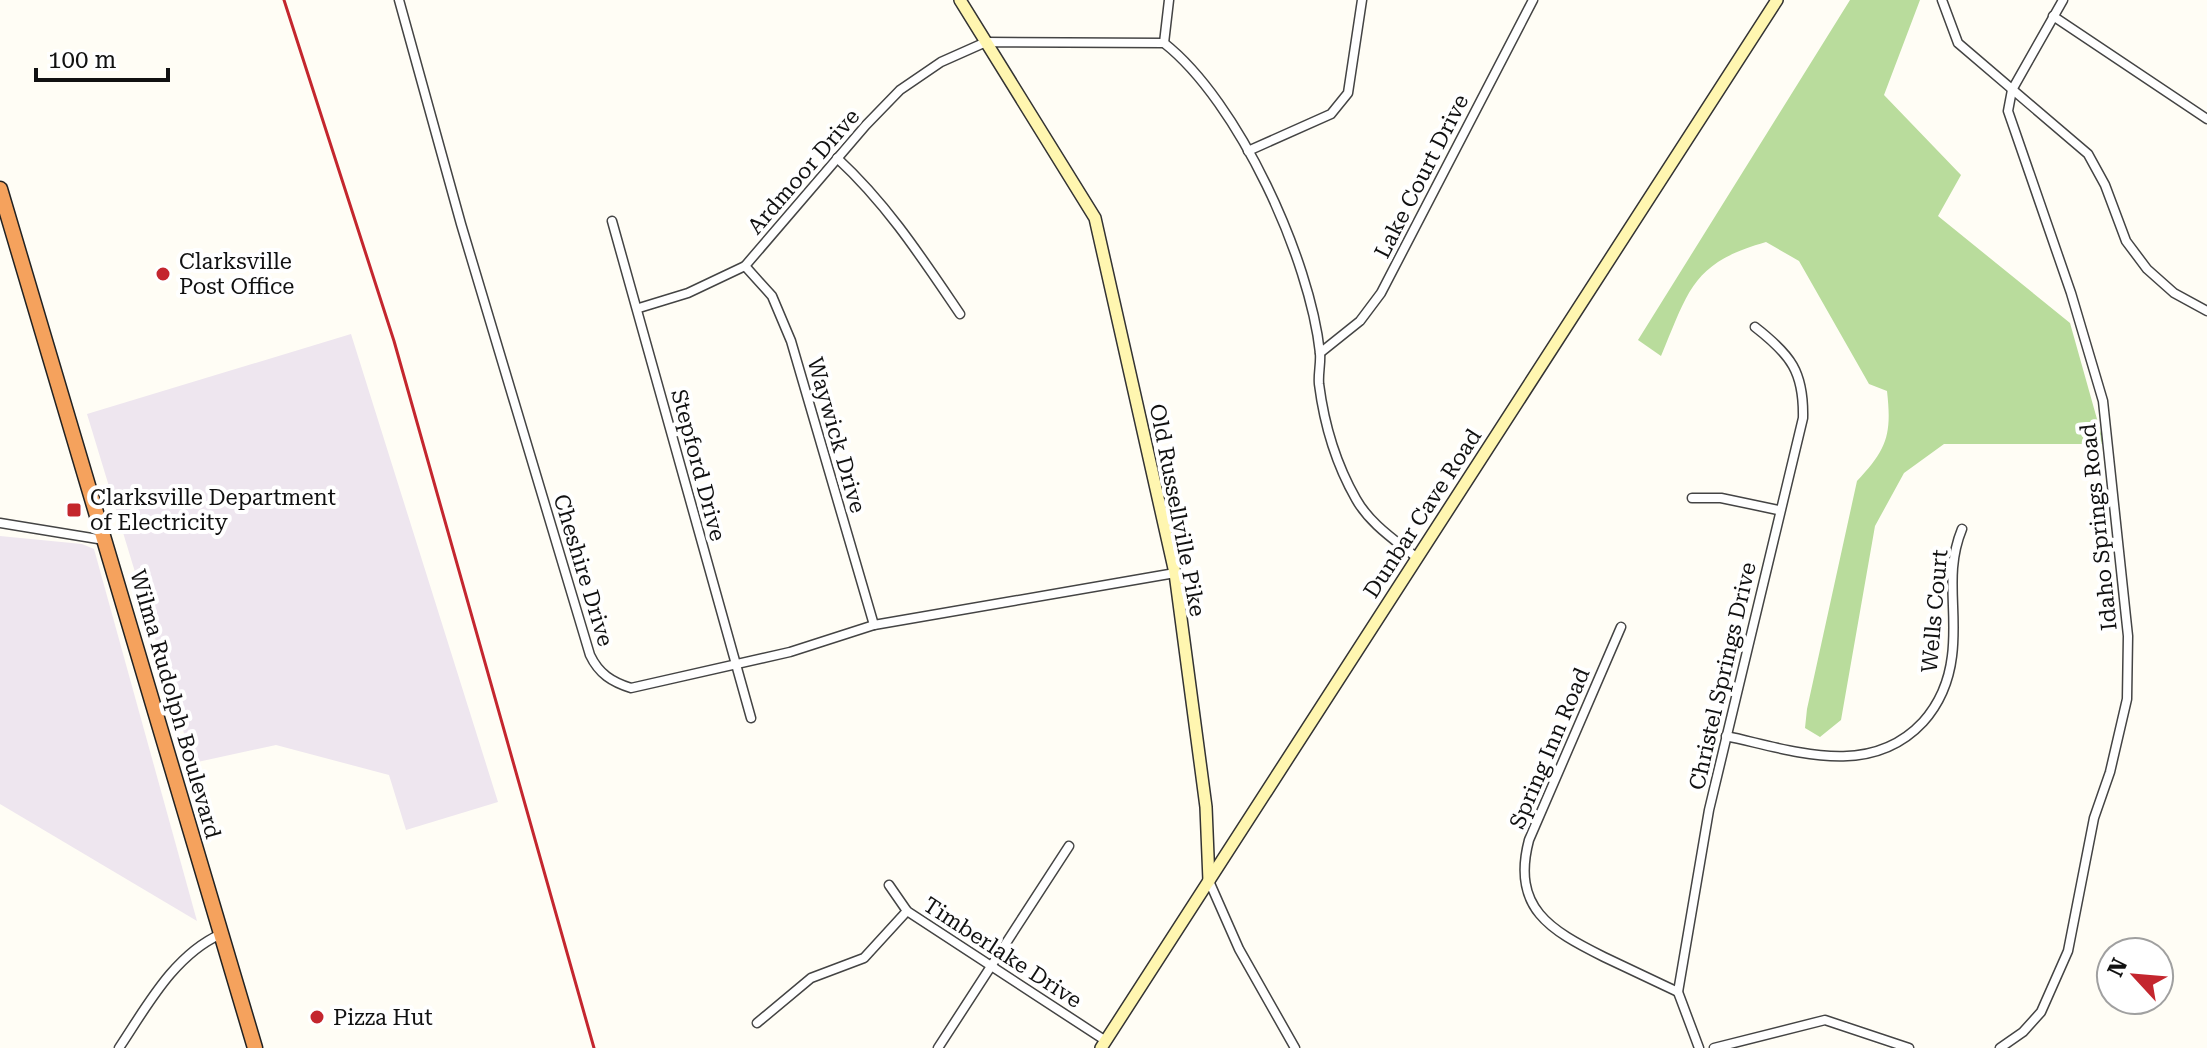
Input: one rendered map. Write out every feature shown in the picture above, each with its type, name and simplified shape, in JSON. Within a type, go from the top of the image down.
[{"type":"highway","name":"Wilma Rudolph Boulevard","points":[[0,189],[255,1048]]},
{"type":"main road","name":"Old Russellville Pike","points":[[960,0],[1095,218],[1175,573],[1206,807],[1209,881]]},
{"type":"main road","name":"Dunbar Cave Road","points":[[1103,1044],[1777,0]]},
{"type":"street","name":"Cheshire Drive","points":[[399,0],[461,224],[596,667],[612,682],[631,688],[790,652],[874,625],[1175,573]]},
{"type":"street","points":[[1164,43],[1169,0]]},
{"type":"street","points":[[1248,151],[1331,114],[1348,93],[1362,0]]},
{"type":"street","name":"Lake Court Drive","points":[[1320,353],[1360,321],[1381,293],[1533,0]]},
{"type":"street","points":[[1942,0],[1958,43],[2088,154],[2105,185],[2126,241],[2147,269],[2174,293],[2207,311]]},
{"type":"street","name":"Idaho Springs Road","points":[[2000,1048],[2023,1032],[2041,1012],[2068,951],[2094,818],[2110,772],[2127,699],[2128,636],[2103,401],[2071,293],[2008,111],[2012,90],[2063,0]]},
{"type":"street","points":[[2053,16],[2207,119]]},
{"type":"street","points":[[986,42],[1164,43],[1205,82],[1248,151],[1298,259],[1320,353],[1319,382],[1333,449],[1346,479],[1372,521],[1417,558]]},
{"type":"street","name":"Ardmoor Drive","points":[[639,308],[688,293],[745,266],[900,90],[941,62],[986,42]]},
{"type":"street","points":[[837,158],[869,187],[897,222],[960,314]]},
{"type":"street","name":"Stepford Drive","points":[[612,221],[639,308],[734,665],[751,718]]},
{"type":"street","name":"Waywick Drive","points":[[745,266],[772,296],[791,341],[874,625]]},
{"type":"street","name":"Christel Springs Drive","points":[[1678,992],[1709,810],[1778,510],[1803,418],[1802,389],[1792,364],[1778,345],[1755,327]]},
{"type":"street","points":[[1692,498],[1721,498],[1778,510]]},
{"type":"street","points":[[0,523],[104,540]]},
{"type":"street","name":"Wells Court","points":[[1726,736],[1785,752],[1837,758],[1878,751],[1916,729],[1929,715],[1947,683],[1953,654],[1952,554],[1962,529]]},
{"type":"street","name":"Spring Inn Road","points":[[1621,627],[1529,840],[1523,876],[1533,906],[1558,934],[1678,992]]},
{"type":"street","points":[[938,1048],[1069,846]]},
{"type":"street","name":"Old Russellville Pike","points":[[1209,881],[1234,940],[1295,1048]]},
{"type":"street","name":"Timberlake Drive","points":[[889,885],[907,911],[1103,1044]]},
{"type":"street","points":[[757,1023],[811,978],[864,958],[907,911]]},
{"type":"street","points":[[119,1048],[161,986],[196,945],[221,934]]},
{"type":"street","points":[[1678,992],[1699,1048]]},
{"type":"street","points":[[1714,1048],[1825,1020],[1909,1048]]},
{"type":"shaded area","points":[[351,334],[498,802],[406,830],[389,775],[276,745],[193,763],[87,414]]},
{"type":"shaded area","points":[[0,536],[82,544],[94,549],[197,921],[0,804]]},
{"type":"green space","points":[[1850,0],[1920,0],[1884,95],[1961,175],[1938,216],[2070,323],[2104,444],[1944,444],[1904,473],[1875,526],[1841,720],[1820,737],[1805,728],[1807,709],[1857,481],[1875,460],[1888,430],[1887,391],[1869,384],[1799,261],[1766,242],[1722,259],[1696,282],[1661,356],[1638,340]]},
{"type":"railway","points":[[284,0],[394,341],[594,1048]]},
{"type":"place","name":"Clarksville Post Office","points":[[163,274]]},
{"type":"place","name":"Clarksville Department of Electricity","points":[[74,510]]},
{"type":"place","name":"Pizza Hut","points":[[317,1017]]}]
